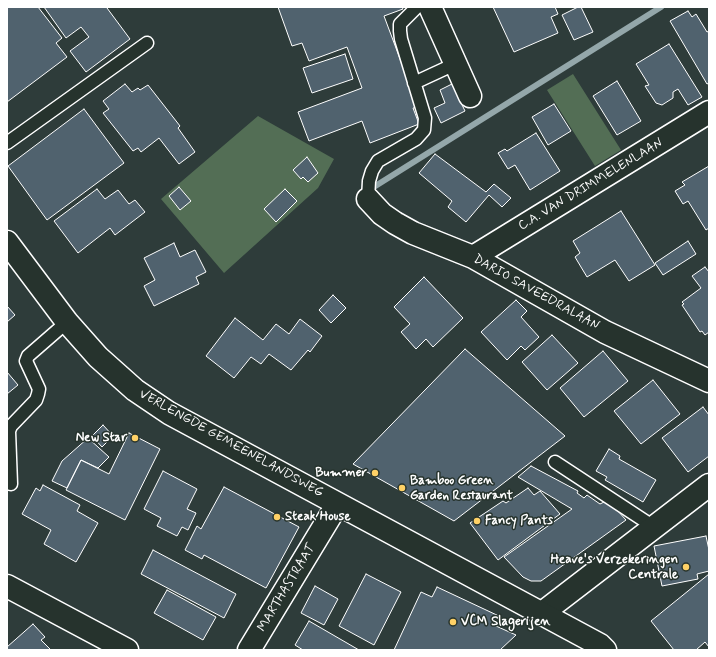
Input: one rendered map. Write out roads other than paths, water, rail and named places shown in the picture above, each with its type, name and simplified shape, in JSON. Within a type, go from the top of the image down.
[{"type":"street","points":[[430,7],[470,96]]},
{"type":"street","name":"C.A. VAN DRIMMELENLAAN","points":[[473,257],[709,112]]},
{"type":"street","name":"DARIO SAVEEDRALAAN","points":[[368,198],[382,214],[413,233],[473,257],[605,332],[709,381]]},
{"type":"street","name":"VERLENGDE GEMEENELANDSWEG","points":[[7,242],[67,322],[98,357],[135,390],[169,413],[337,505],[600,645],[605,650]]},
{"type":"street","points":[[541,614],[709,485]]},
{"type":"street","name":"MARTHASTRAAT","points":[[249,650],[337,505]]},
{"type":"street","points":[[7,586],[128,650]]},
{"type":"lane","points":[[368,198],[369,181],[372,171],[378,161],[416,139],[424,130],[425,118],[401,39],[400,31],[400,24],[417,7]]},
{"type":"lane","points":[[7,143],[147,43]]},
{"type":"lane","points":[[414,83],[455,64]]},
{"type":"lane","points":[[11,484],[9,431],[11,426],[36,400],[39,389],[26,361],[32,352],[67,322]]},
{"type":"lane","points":[[555,462],[654,527]]},
{"type":"waterway","points":[[369,190],[661,7]]},
{"type":"place","name":"New Star","points":[[135,438]]},
{"type":"place","name":"Bummer","points":[[375,473]]},
{"type":"place","name":"Bamboo Green Garden Restaurant","points":[[402,488]]},
{"type":"place","name":"Steak House","points":[[277,517]]},
{"type":"place","name":"Fancy Pants","points":[[477,521]]},
{"type":"place","name":"Heave's Verzekeringen Centrale","points":[[686,567]]},
{"type":"place","name":"VCM Slagerijen","points":[[453,622]]}]
